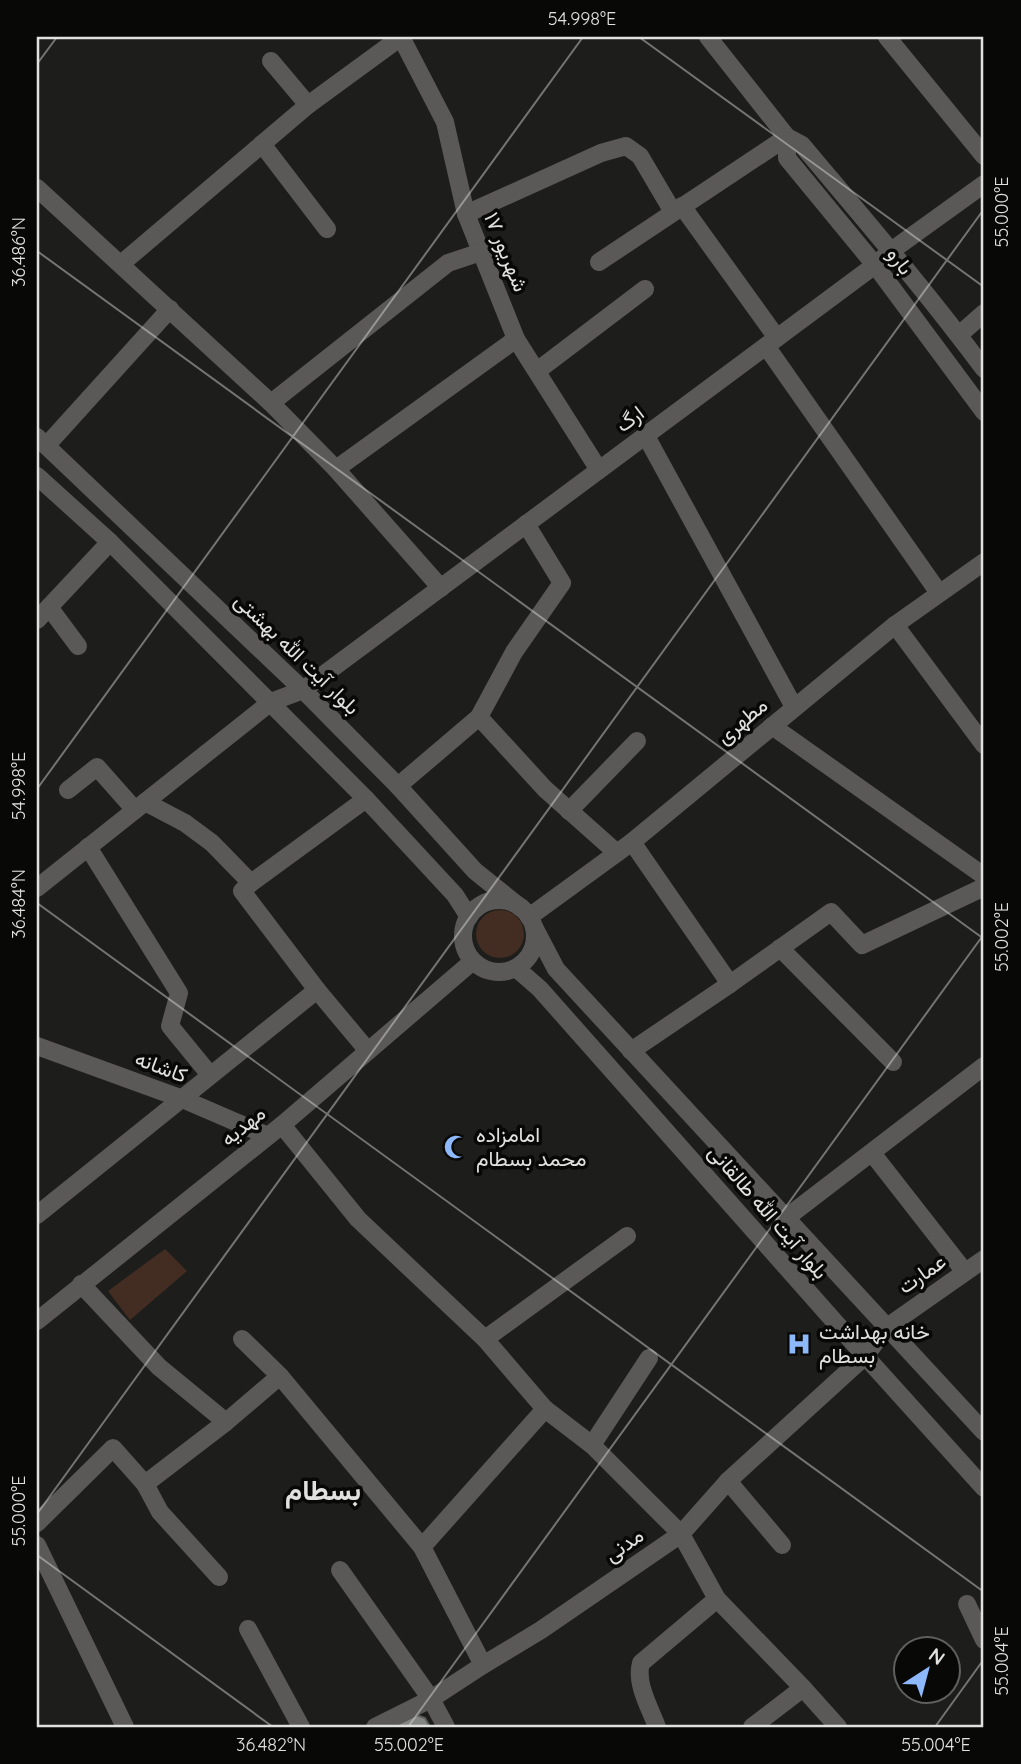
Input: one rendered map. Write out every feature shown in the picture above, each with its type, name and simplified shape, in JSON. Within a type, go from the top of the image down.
[{"type":"street","points":[[121,264],[308,105],[401,37]]},
{"type":"street","name":"۱۷ شهریور","points":[[401,37],[445,122],[466,214],[516,339],[599,470]]},
{"type":"street","name":"بارو","points":[[708,37],[787,137],[802,145],[891,251],[984,369]]},
{"type":"street","points":[[887,37],[984,156]]},
{"type":"street","points":[[271,61],[308,105]]},
{"type":"street","name":"بارو","points":[[787,137],[787,158],[875,265],[984,412]]},
{"type":"street","points":[[599,262],[787,137]]},
{"type":"street","points":[[262,144],[327,229]]},
{"type":"street","points":[[466,214],[601,153],[626,146],[640,156],[772,342],[939,593]]},
{"type":"street","name":"ارگ","points":[[37,888],[271,702],[303,690],[984,184]]},
{"type":"street","points":[[37,188],[271,403],[336,469],[441,588]]},
{"type":"street","points":[[271,403],[448,263],[481,252]]},
{"type":"street","points":[[537,371],[645,289]]},
{"type":"street","points":[[42,441],[170,309]]},
{"type":"street","points":[[959,335],[984,313]]},
{"type":"street","points":[[336,469],[516,339]]},
{"type":"street","points":[[646,436],[794,707]]},
{"type":"street","name":"بلوار آیت الله بهشتی","points":[[42,441],[303,690],[398,786],[475,871],[528,917]]},
{"type":"street","points":[[37,476],[110,542],[271,702],[455,895],[469,917]]},
{"type":"street","points":[[398,786],[479,717],[514,652],[562,583],[526,524]]},
{"type":"street","points":[[37,620],[110,542]]},
{"type":"street","name":"مطهری","points":[[528,917],[624,847],[895,625],[984,562]]},
{"type":"street","points":[[49,607],[78,646]]},
{"type":"street","points":[[895,625],[984,745]]},
{"type":"street","points":[[479,717],[545,789],[569,811],[624,847],[730,984]]},
{"type":"street","points":[[772,726],[984,876]]},
{"type":"street","points":[[569,811],[637,741]]},
{"type":"street","points":[[68,790],[97,767],[140,806],[185,823],[212,843],[251,883]]},
{"type":"street","points":[[366,799],[242,891],[317,990],[368,1051]]},
{"type":"street","points":[[88,847],[179,993],[170,1026],[209,1075]]},
{"type":"street","points":[[631,1051],[831,912],[862,944],[984,887]]},
{"type":"street","points":[[487,902],[510,902],[528,917],[535,939],[532,951],[516,968],[493,972],[473,961],[466,951],[464,928],[469,917],[487,902]]},
{"type":"street","name":"بلوار آیت الله طالقانی","points":[[528,917],[556,969],[984,1432]]},
{"type":"street","points":[[780,948],[893,1062]]},
{"type":"street","name":"مهدیه","points":[[37,1321],[275,1130],[473,961]]},
{"type":"street","name":"بلوار آیت الله طالقانی","points":[[516,968],[540,989],[984,1488]]},
{"type":"street","points":[[37,1214],[317,990]]},
{"type":"street","name":"کاشانه","points":[[37,1046],[275,1130]]},
{"type":"street","points":[[786,1219],[983,1069]]},
{"type":"street","points":[[275,1130],[358,1219],[485,1339],[545,1409],[592,1445],[681,1534],[717,1599],[838,1727]]},
{"type":"street","points":[[872,1153],[965,1272]]},
{"type":"street","points":[[485,1339],[627,1236]]},
{"type":"street","name":"عمارت","points":[[864,1356],[887,1327],[984,1259]]},
{"type":"street","points":[[81,1284],[159,1367],[226,1422]]},
{"type":"street","points":[[242,1339],[281,1376],[422,1547],[482,1665]]},
{"type":"street","name":"مدنی","points":[[375,1727],[431,1699],[541,1630],[681,1534],[728,1481],[864,1356]]},
{"type":"street","points":[[592,1445],[649,1358]]},
{"type":"street","points":[[145,1484],[281,1376]]},
{"type":"street","points":[[422,1547],[545,1409]]},
{"type":"street","points":[[37,1523],[113,1448],[145,1484],[160,1512],[219,1577]]},
{"type":"street","points":[[728,1481],[782,1545]]},
{"type":"street","points":[[37,1545],[125,1727]]},
{"type":"street","points":[[340,1570],[431,1699],[446,1727]]},
{"type":"street","points":[[657,1727],[640,1681],[641,1663],[717,1599]]},
{"type":"street","points":[[967,1604],[984,1640]]},
{"type":"street","points":[[248,1629],[301,1727]]},
{"type":"street","points":[[752,1727],[803,1688]]},
{"type":"shaded area","points":[[500,910],[517,917],[524,934],[517,951],[500,958],[483,951],[476,934],[483,917]]},
{"type":"shaded area","points":[[165,1249],[187,1271],[130,1320],[108,1291]]},
{"type":"building","points":[[410,1713],[425,1718],[430,1727],[385,1727]]},
{"type":"place","name":"امامزاده محمد بسطام","points":[[456,1147]]},
{"type":"place","name":"خانه بهداشت بسطام","points":[[799,1344]]},
{"type":"district","name":"بسطام","points":[[323,1490]]}]
